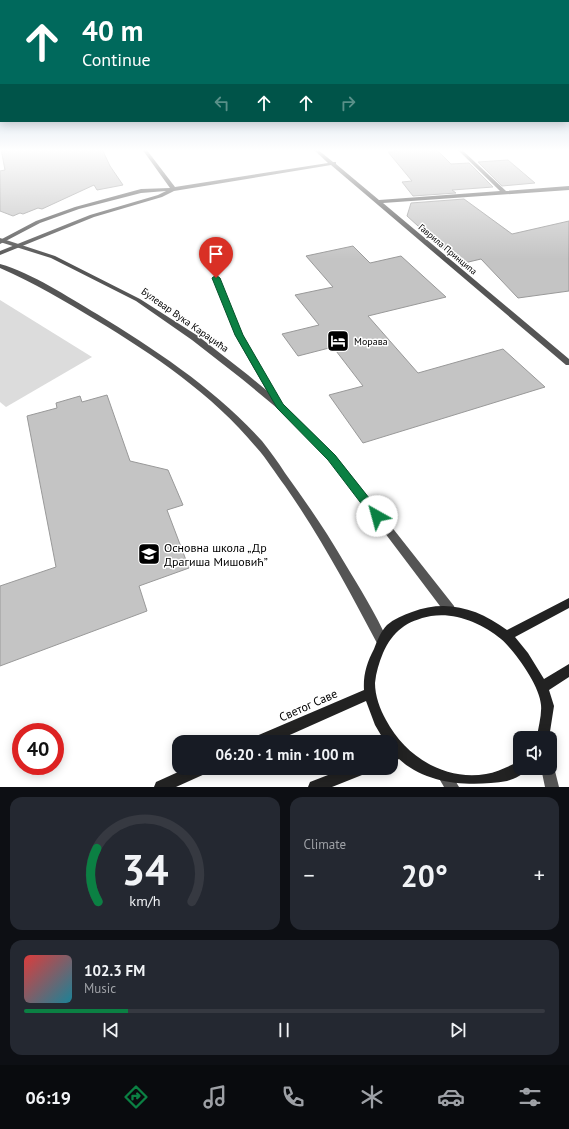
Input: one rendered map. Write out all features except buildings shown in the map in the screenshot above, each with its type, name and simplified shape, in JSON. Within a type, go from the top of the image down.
[{"type":"main road","points":[[506,636],[569,603]]},
{"type":"main road","points":[[386,735],[369,694],[370,671],[382,641],[392,628],[413,616],[450,610],[488,623],[506,636],[529,662],[542,687],[548,703],[543,731]]},
{"type":"main road","points":[[542,687],[569,670]]},
{"type":"main road","name":"Светог Саве","points":[[275,735],[369,694]]},
{"type":"main road","points":[[398,755],[449,783],[478,784],[507,777],[513,773]]},
{"type":"main road","points":[[161,787],[187,775]]},
{"type":"main road","points":[[315,787],[345,775]]},
{"type":"street","points":[[172,186],[174,189]]},
{"type":"street","points":[[0,241],[38,222],[78,208],[141,191],[174,189],[194,186]]},
{"type":"street","name":"Гаврила Принципа","points":[[359,186],[569,363]]},
{"type":"street","points":[[497,186],[504,192]]},
{"type":"street","points":[[377,202],[569,188]]},
{"type":"street","points":[[0,253],[85,218],[160,196],[174,189]]},
{"type":"street","name":"Булевар Вука Караџића","points":[[0,241],[53,257],[138,300],[195,338],[280,406],[332,458],[450,610]]},
{"type":"street","points":[[0,266],[19,274],[70,301],[131,337],[207,392],[259,445],[309,512],[348,577],[382,641]]},
{"type":"street","points":[[216,278],[239,335],[280,406]]},
{"type":"street","points":[[549,775],[552,787]]},
{"type":"shaded area","points":[[0,300],[92,357],[6,407],[0,402]]},
{"type":"place","name":"Морава","points":[[338,341]]},
{"type":"place","name":"Основна школа „Др Драгиша Мишовић”","points":[[149,554]]},
{"type":"route","points":[[216,278],[239,335],[280,406],[332,458],[377,516]]}]
